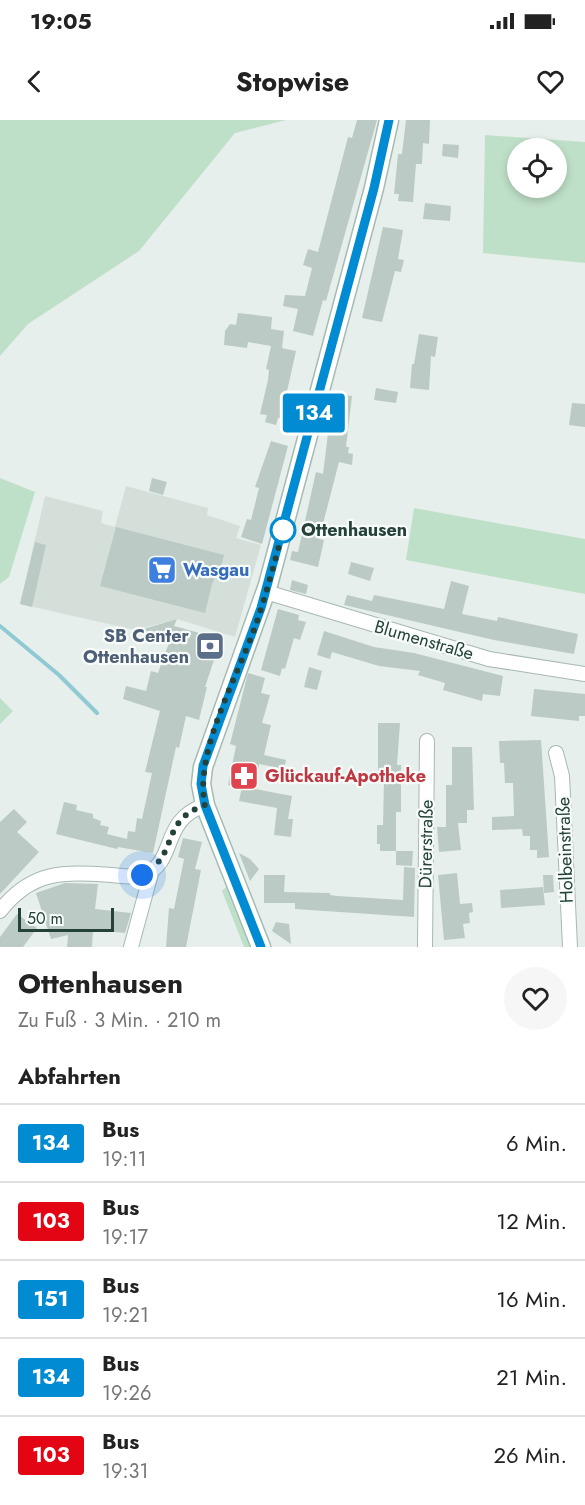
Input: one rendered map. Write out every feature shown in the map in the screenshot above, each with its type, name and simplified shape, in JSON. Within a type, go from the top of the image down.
[{"type":"main road","points":[[261,947],[205,805],[201,784],[205,756],[240,668],[266,592],[374,188],[389,120]]},
{"type":"street","name":"Blumenstraße","points":[[266,592],[489,659],[585,674]]},
{"type":"street","name":"Dürerstraße","points":[[425,947],[427,741]]},
{"type":"street","name":"Holbeinstraße","points":[[556,753],[562,776],[570,947]]},
{"type":"street","points":[[0,911],[22,888],[55,874],[130,876],[142,875],[152,870],[159,864],[184,814],[205,805]]},
{"type":"street","points":[[130,947],[152,870]]},
{"type":"shaded area","points":[[126,486],[208,508],[207,515],[240,526],[236,538],[261,545],[235,637],[177,619],[135,630],[20,604],[45,496],[103,511],[101,523],[115,527]]},
{"type":"green space","points":[[0,120],[286,120],[235,133],[139,251],[28,324],[0,356]]},
{"type":"green space","points":[[485,135],[528,138],[507,138],[507,198],[567,198],[567,141],[585,142],[585,263],[483,253]]},
{"type":"green space","points":[[0,478],[35,492],[9,577],[0,584]]},
{"type":"green space","points":[[414,508],[585,539],[585,594],[406,560]]},
{"type":"green space","points":[[0,698],[13,711],[0,724]]},
{"type":"green space","points":[[226,887],[250,947],[244,947],[222,891]]},
{"type":"building","points":[[357,120],[377,120],[326,301],[323,300],[313,336],[293,331],[298,309],[283,306],[285,295],[305,296],[312,268],[303,265],[308,249],[318,252],[348,137],[352,138]]},
{"type":"building","points":[[406,120],[430,120],[429,144],[423,143],[422,164],[416,164],[413,202],[398,201],[399,194],[394,194],[398,154],[402,154]]},
{"type":"building","points":[[443,144],[459,145],[458,158],[442,156]]},
{"type":"building","points":[[425,203],[451,206],[450,221],[423,219]]},
{"type":"building","points":[[383,227],[403,230],[398,259],[404,260],[401,272],[395,271],[382,322],[362,318]]},
{"type":"building","points":[[238,313],[272,317],[271,329],[284,331],[282,348],[296,351],[281,418],[278,418],[276,425],[265,422],[267,415],[260,414],[268,380],[269,370],[266,369],[271,346],[248,342],[247,348],[224,345],[225,331],[230,324],[236,325]]},
{"type":"building","points":[[419,334],[438,337],[435,357],[431,356],[429,390],[410,388],[412,364],[414,364]]},
{"type":"building","points":[[376,388],[398,392],[396,403],[374,400]]},
{"type":"building","points":[[339,394],[352,396],[346,447],[349,447],[348,453],[353,454],[352,465],[339,462],[319,539],[324,540],[318,567],[290,560],[292,551],[298,552],[316,472],[323,474],[331,409],[336,409]]},
{"type":"building","points":[[572,403],[585,404],[585,427],[569,425]]},
{"type":"building","points":[[271,441],[288,446],[262,544],[241,537],[247,519],[251,520],[259,488],[255,487]]},
{"type":"building","points":[[152,478],[167,482],[163,495],[149,491]]},
{"type":"building","name":"Wasgau","points":[[116,527],[224,555],[219,575],[217,574],[212,584],[205,613],[100,586]]},
{"type":"building","points":[[35,542],[46,545],[32,607],[20,604]]},
{"type":"building","points":[[351,562],[374,568],[370,581],[348,574]]},
{"type":"building","points":[[292,580],[308,585],[306,594],[290,590]]},
{"type":"building","points":[[451,581],[469,586],[462,614],[497,621],[498,617],[578,634],[574,654],[494,640],[344,605],[347,595],[372,601],[374,595],[444,609]]},
{"type":"building","points":[[278,609],[299,615],[298,620],[306,622],[300,640],[294,638],[285,669],[282,668],[280,676],[261,670]]},
{"type":"building","points":[[177,619],[174,626],[221,639],[205,687],[207,687],[199,720],[186,716],[179,748],[176,747],[153,853],[118,847],[117,849],[56,834],[64,802],[77,805],[76,810],[93,814],[93,818],[101,821],[100,825],[109,827],[107,834],[127,839],[128,831],[135,832],[137,818],[142,819],[152,773],[145,772],[160,711],[123,699],[126,686],[146,691],[151,671],[158,673],[170,640],[140,630]]},
{"type":"building","points":[[324,631],[374,647],[414,653],[503,676],[500,696],[483,694],[482,701],[443,690],[445,683],[418,675],[420,671],[379,666],[332,652],[330,659],[317,655]]},
{"type":"building","points":[[309,667],[322,671],[317,690],[304,687]]},
{"type":"building","points":[[248,673],[265,678],[261,693],[270,695],[262,723],[271,725],[264,755],[286,760],[284,769],[259,764],[255,789],[292,796],[288,819],[293,819],[291,837],[274,835],[277,808],[239,801],[242,787],[228,785],[236,746],[230,744]]},
{"type":"building","points":[[534,689],[585,694],[585,716],[579,716],[579,721],[531,716]]},
{"type":"building","points":[[378,723],[400,723],[397,765],[401,765],[401,812],[396,812],[396,851],[380,851],[380,844],[377,844],[377,825],[383,825],[384,780],[378,780]]},
{"type":"building","points":[[541,740],[549,857],[537,858],[537,850],[530,850],[530,836],[523,836],[522,829],[492,830],[492,817],[514,816],[513,783],[505,783],[504,763],[500,763],[499,741]]},
{"type":"building","points":[[452,747],[472,747],[474,810],[467,810],[467,823],[458,823],[461,850],[439,852],[437,827],[446,827],[446,785],[452,785]]},
{"type":"building","points":[[14,809],[27,822],[17,832],[39,852],[0,894],[0,822]]},
{"type":"building","points":[[183,838],[202,842],[195,869],[201,870],[186,947],[166,947],[169,908],[174,909],[184,859],[178,857]]},
{"type":"building","points":[[396,851],[413,851],[412,866],[396,865]]},
{"type":"building","points":[[239,853],[250,859],[259,869],[250,881]]},
{"type":"building","points":[[404,867],[415,868],[414,917],[295,909],[295,903],[264,903],[264,875],[285,875],[284,892],[330,893],[330,895],[337,896],[403,900]]},
{"type":"building","points":[[457,873],[460,904],[472,903],[473,912],[469,913],[470,923],[463,924],[465,938],[444,940],[438,875]]},
{"type":"building","points":[[543,875],[553,875],[554,892],[544,893]]},
{"type":"building","points":[[65,883],[98,884],[95,909],[131,913],[125,933],[93,930],[92,947],[67,947],[68,935],[51,939],[36,893]]},
{"type":"building","points":[[543,887],[545,905],[501,908],[500,890]]},
{"type":"building","points":[[17,914],[37,928],[23,947],[0,947],[0,937]]},
{"type":"building","points":[[276,922],[289,924],[291,944],[272,931]]},
{"type":"waterway","points":[[0,626],[59,675],[97,713]]},
{"type":"bus line","name":"134","points":[[261,947],[213,830],[202,793],[201,776],[205,756],[256,625],[285,525],[374,188],[389,120]]},
{"type":"place","name":"Ottenhausen","points":[[283,530]]},
{"type":"place","name":"Wasgau","points":[[162,570]]},
{"type":"place","name":"SB Center Ottenhausen","points":[[210,646]]},
{"type":"place","name":"Glückauf-Apotheke","points":[[244,776]]},
{"type":"route","points":[[142,875],[159,864],[178,821],[184,814],[205,805],[201,784],[205,756],[256,625],[285,525],[283,530]]}]
